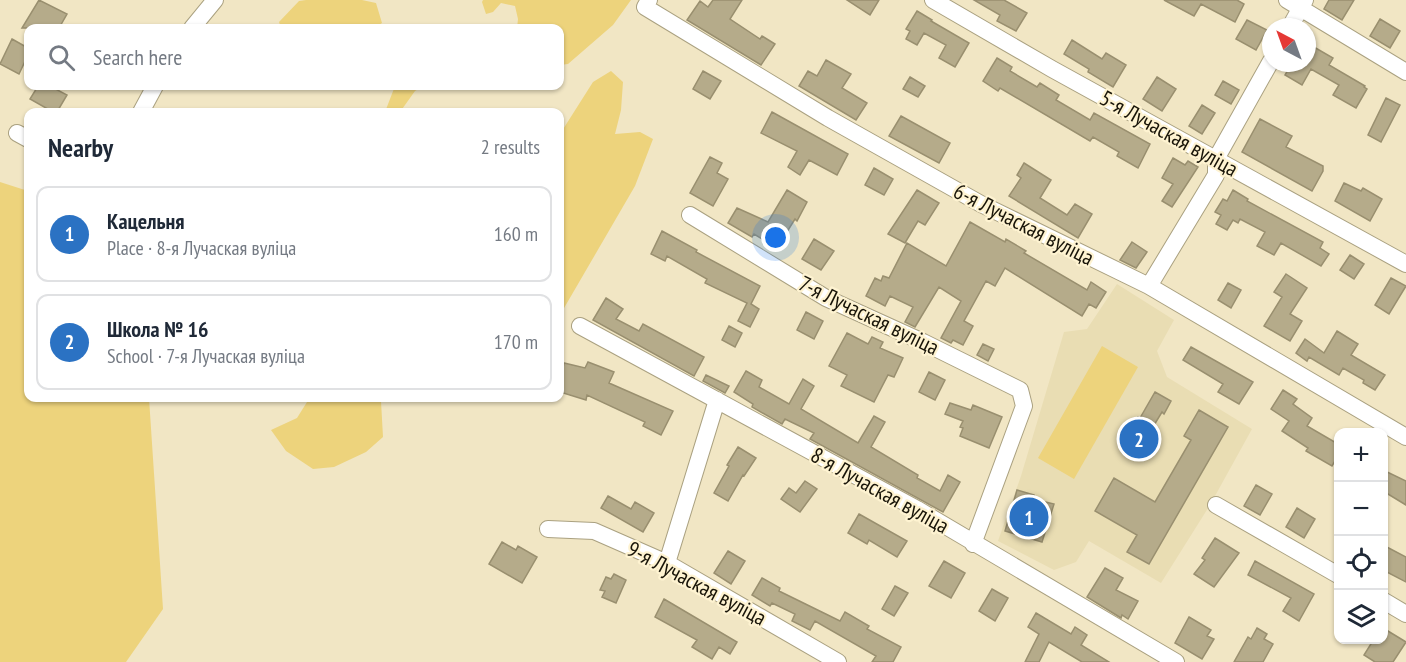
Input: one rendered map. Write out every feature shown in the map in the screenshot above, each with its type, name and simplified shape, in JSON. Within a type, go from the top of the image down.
[{"type":"street","points":[[195,24],[215,0]]},
{"type":"street","name":"5-я Лучаская вуліца","points":[[933,0],[1052,69],[1406,264]]},
{"type":"street","points":[[1293,18],[1298,2],[1406,72]]},
{"type":"street","name":"6-я Лучаская вуліца","points":[[647,3],[828,118],[981,204],[1149,286],[1406,437]]},
{"type":"street","points":[[1149,286],[1216,176],[1216,159],[1265,72]]},
{"type":"street","points":[[143,108],[153,90]]},
{"type":"street","name":"7-я Лучаская вуліца","points":[[690,215],[826,298],[923,342],[1020,390],[1024,406],[973,544]]},
{"type":"street","name":"8-я Лучаская вуліца","points":[[580,326],[916,510],[1164,660]]},
{"type":"street","points":[[667,563],[717,400]]},
{"type":"street","points":[[1216,505],[1334,573]]},
{"type":"street","name":"9-я Лучаская вуліца","points":[[548,530],[594,531],[667,563],[838,662]]},
{"type":"street","points":[[1388,604],[1406,614]]},
{"type":"shaded area","points":[[362,0],[376,3],[382,23],[280,24],[299,1]]},
{"type":"shaded area","points":[[483,0],[631,0],[613,25],[568,64],[564,64],[564,24],[517,24],[515,6],[501,3],[493,12],[486,14]]},
{"type":"shaded area","points":[[611,71],[623,82],[621,110],[615,134],[640,132],[653,139],[635,186],[564,308],[564,128],[593,82]]},
{"type":"shaded area","points":[[393,90],[417,90],[403,108],[387,108]]},
{"type":"shaded area","points":[[0,182],[24,190],[24,402],[149,402],[163,609],[126,662],[0,662]]},
{"type":"shaded area","points":[[1117,284],[1174,320],[1157,351],[1167,377],[1252,429],[1210,505],[1161,583],[1089,541],[1076,562],[1054,570],[998,541],[1021,476],[1064,332],[1087,329]]},
{"type":"shaded area","points":[[1102,346],[1138,367],[1074,479],[1038,458]]},
{"type":"shaded area","points":[[307,402],[381,402],[383,437],[366,452],[334,467],[313,469],[286,451],[271,430],[297,418]]},
{"type":"building","points":[[39,0],[67,14],[61,24],[24,24]]},
{"type":"building","points":[[713,0],[742,0],[730,19],[760,39],[762,36],[775,44],[761,65],[687,20],[700,1],[708,7]]},
{"type":"building","points":[[847,0],[879,0],[870,15]]},
{"type":"building","points":[[974,0],[1004,0],[1027,13],[1016,31],[997,21],[1000,15]]},
{"type":"building","points":[[1164,0],[1237,0],[1244,4],[1235,22],[1201,4],[1194,16]]},
{"type":"building","points":[[1329,0],[1354,0],[1342,20],[1324,9]]},
{"type":"building","points":[[917,11],[969,43],[955,67],[939,58],[946,45],[924,33],[917,45],[906,39],[910,31],[906,29]]},
{"type":"building","points":[[1380,19],[1400,31],[1390,48],[1370,36]]},
{"type":"building","points":[[1247,20],[1262,28],[1262,39],[1256,50],[1236,39]]},
{"type":"building","points":[[12,39],[24,46],[24,63],[19,74],[0,64]]},
{"type":"building","points":[[1072,40],[1102,59],[1106,53],[1126,65],[1113,87],[1064,54]]},
{"type":"building","points":[[1316,48],[1333,58],[1329,65],[1365,86],[1367,89],[1356,108],[1333,95],[1339,85],[1316,72]]},
{"type":"building","points":[[997,58],[1012,67],[1010,71],[1037,87],[1040,83],[1059,95],[1056,100],[1090,120],[1094,113],[1150,144],[1138,168],[1117,156],[1119,152],[1093,137],[1090,141],[1000,88],[998,91],[983,81]]},
{"type":"building","points":[[826,60],[851,74],[842,88],[867,103],[856,120],[799,86],[808,71],[817,76]]},
{"type":"building","points":[[703,71],[721,81],[710,99],[693,89]]},
{"type":"building","points":[[1287,72],[1309,72],[1302,85],[1285,75]]},
{"type":"building","points":[[910,77],[925,86],[918,97],[903,89]]},
{"type":"building","points":[[1157,77],[1176,89],[1162,111],[1143,99]]},
{"type":"building","points":[[1223,81],[1239,90],[1231,104],[1215,95]]},
{"type":"building","points":[[36,90],[58,90],[67,95],[59,108],[46,108],[30,99]]},
{"type":"building","points":[[1386,98],[1400,105],[1381,142],[1368,135]]},
{"type":"building","points":[[1202,105],[1215,113],[1202,134],[1189,126]]},
{"type":"building","points":[[772,112],[848,154],[837,175],[809,160],[800,175],[788,167],[797,151],[761,133]]},
{"type":"building","points":[[901,116],[950,143],[939,163],[889,136]]},
{"type":"building","points":[[1260,119],[1292,136],[1286,147],[1323,166],[1323,171],[1312,191],[1242,152]]},
{"type":"building","points":[[710,157],[722,163],[717,173],[728,179],[713,206],[690,193]]},
{"type":"building","points":[[1173,158],[1185,165],[1188,161],[1198,167],[1172,207],[1162,201],[1173,184],[1162,178]]},
{"type":"building","points":[[1024,163],[1051,180],[1040,198],[1067,215],[1075,204],[1092,214],[1078,238],[1009,196],[1021,178],[1017,175]]},
{"type":"building","points":[[874,168],[893,179],[884,195],[865,185]]},
{"type":"building","points":[[1344,183],[1361,191],[1363,188],[1382,199],[1370,221],[1335,201]]},
{"type":"building","points":[[787,190],[807,202],[797,221],[795,219],[777,248],[754,234],[752,237],[728,223],[737,208],[768,222]]},
{"type":"building","points":[[917,190],[939,203],[925,225],[918,221],[905,243],[888,234]]},
{"type":"building","points":[[1233,190],[1248,199],[1247,201],[1323,242],[1320,248],[1329,254],[1321,266],[1281,243],[1274,255],[1257,246],[1265,232],[1240,219],[1238,223],[1233,220],[1227,230],[1216,224],[1221,215],[1215,212],[1223,199],[1227,201]]},
{"type":"building","points":[[970,222],[1005,242],[1006,239],[1026,251],[1024,253],[1087,290],[1091,282],[1106,292],[1096,308],[1089,304],[1082,316],[1005,268],[995,286],[986,281],[964,321],[973,326],[963,345],[941,338],[961,301],[939,287],[915,327],[905,322],[913,307],[890,296],[885,306],[866,296],[875,278],[881,281],[883,276],[889,278],[907,243],[946,266]]},
{"type":"building","points":[[662,231],[760,286],[751,304],[759,309],[750,327],[738,321],[747,303],[705,283],[707,279],[667,256],[665,261],[651,254]]},
{"type":"building","points":[[814,239],[834,251],[821,270],[802,259]]},
{"type":"building","points":[[1132,242],[1147,252],[1136,268],[1120,260]]},
{"type":"building","points":[[1350,255],[1364,264],[1354,279],[1340,270]]},
{"type":"building","points":[[1286,274],[1307,288],[1290,314],[1302,321],[1290,341],[1264,326],[1282,297],[1274,292]]},
{"type":"building","points":[[1391,278],[1406,286],[1389,314],[1375,305]]},
{"type":"building","points":[[1228,283],[1241,290],[1231,308],[1218,300]]},
{"type":"building","points":[[606,298],[623,309],[616,319],[639,331],[643,324],[704,357],[694,376],[593,320]]},
{"type":"building","points":[[806,312],[823,321],[814,339],[797,330]]},
{"type":"building","points":[[729,326],[742,333],[735,347],[722,340]]},
{"type":"building","points":[[1337,331],[1358,344],[1351,355],[1385,375],[1375,390],[1363,383],[1364,380],[1343,368],[1339,375],[1309,357],[1307,361],[1296,353],[1305,339],[1324,353]]},
{"type":"building","points":[[847,333],[868,344],[872,337],[883,342],[880,348],[903,358],[894,377],[888,375],[874,402],[841,386],[847,375],[829,366]]},
{"type":"building","points":[[983,344],[994,349],[988,361],[977,355]]},
{"type":"building","points":[[1191,347],[1253,382],[1239,404],[1218,392],[1223,384],[1183,360]]},
{"type":"building","points":[[588,362],[614,372],[609,383],[673,411],[661,435],[643,426],[645,422],[587,395],[586,400],[564,393],[564,363],[585,368]]},
{"type":"building","points":[[746,371],[762,380],[759,387],[789,404],[803,379],[814,386],[801,409],[858,443],[874,416],[885,422],[871,447],[940,491],[948,475],[960,482],[943,512],[810,439],[814,433],[785,419],[782,424],[752,407],[753,404],[734,392]]},
{"type":"building","points":[[929,372],[945,380],[935,400],[919,392]]},
{"type":"building","points":[[706,375],[729,386],[725,393],[703,381]]},
{"type":"building","points":[[1283,390],[1297,399],[1293,404],[1312,418],[1307,426],[1334,442],[1332,466],[1306,451],[1308,448],[1282,431],[1289,421],[1271,409]]},
{"type":"building","points":[[1155,392],[1171,401],[1145,440],[1129,431],[1138,417],[1140,418]]},
{"type":"building","points":[[950,403],[971,410],[973,405],[1002,417],[989,448],[960,436],[963,421],[945,414]]},
{"type":"building","points":[[1199,410],[1228,427],[1149,564],[1127,552],[1137,535],[1095,511],[1114,478],[1155,502],[1191,440],[1184,436]]},
{"type":"building","points":[[738,447],[756,458],[728,501],[714,493]]},
{"type":"building","points":[[1388,472],[1406,481],[1406,505],[1388,494]]},
{"type":"building","points":[[805,481],[817,489],[800,512],[781,499],[789,488],[796,493]]},
{"type":"building","points":[[1256,485],[1272,494],[1260,515],[1244,506]]},
{"type":"building","points":[[1017,490],[1034,495],[1033,499],[1054,504],[1042,542],[1005,531]]},
{"type":"building","points":[[608,496],[631,509],[635,502],[654,513],[643,532],[601,508]]},
{"type":"building","points":[[1297,508],[1315,519],[1304,538],[1286,527]]},
{"type":"building","points":[[859,514],[907,541],[897,557],[869,540],[867,544],[848,533]]},
{"type":"building","points":[[1215,538],[1239,553],[1214,587],[1194,574],[1205,560],[1202,558]]},
{"type":"building","points":[[502,542],[516,550],[518,546],[537,557],[522,583],[489,564]]},
{"type":"building","points":[[1388,548],[1406,557],[1406,582],[1388,573]]},
{"type":"building","points":[[728,551],[745,561],[731,584],[714,573]]},
{"type":"building","points":[[944,561],[965,573],[951,598],[929,586]]},
{"type":"building","points":[[1255,561],[1314,594],[1299,621],[1283,611],[1291,598],[1248,575]]},
{"type":"building","points":[[1105,568],[1123,578],[1116,590],[1138,601],[1128,619],[1122,615],[1121,618],[1087,597]]},
{"type":"building","points":[[614,574],[626,580],[616,603],[602,597],[605,591],[600,590],[606,577],[611,579]]},
{"type":"building","points":[[762,578],[780,588],[779,591],[840,621],[845,612],[869,626],[867,629],[901,647],[893,662],[872,662],[876,656],[815,621],[810,630],[792,621],[795,614],[772,603],[770,606],[752,595]]},
{"type":"building","points":[[895,586],[908,593],[894,616],[882,609]]},
{"type":"building","points":[[992,589],[1008,598],[995,621],[979,611]]},
{"type":"building","points":[[664,599],[737,642],[730,654],[719,647],[712,659],[692,647],[697,640],[655,617]]},
{"type":"building","points":[[1036,613],[1071,634],[1075,627],[1087,635],[1081,645],[1109,662],[1082,662],[1049,642],[1039,662],[1025,662],[1039,634],[1028,627]]},
{"type":"building","points":[[1189,617],[1211,630],[1207,636],[1214,639],[1202,659],[1175,643]]},
{"type":"building","points":[[1257,628],[1267,634],[1264,639],[1273,644],[1263,662],[1234,662],[1248,637],[1251,639]]},
{"type":"building","points":[[1388,631],[1406,642],[1393,662],[1375,662],[1364,655],[1371,644],[1388,644]]},
{"type":"place","name":"Школа № 16","points":[[1139,439]]},
{"type":"place","name":"Кацельня","points":[[1029,517]]}]
